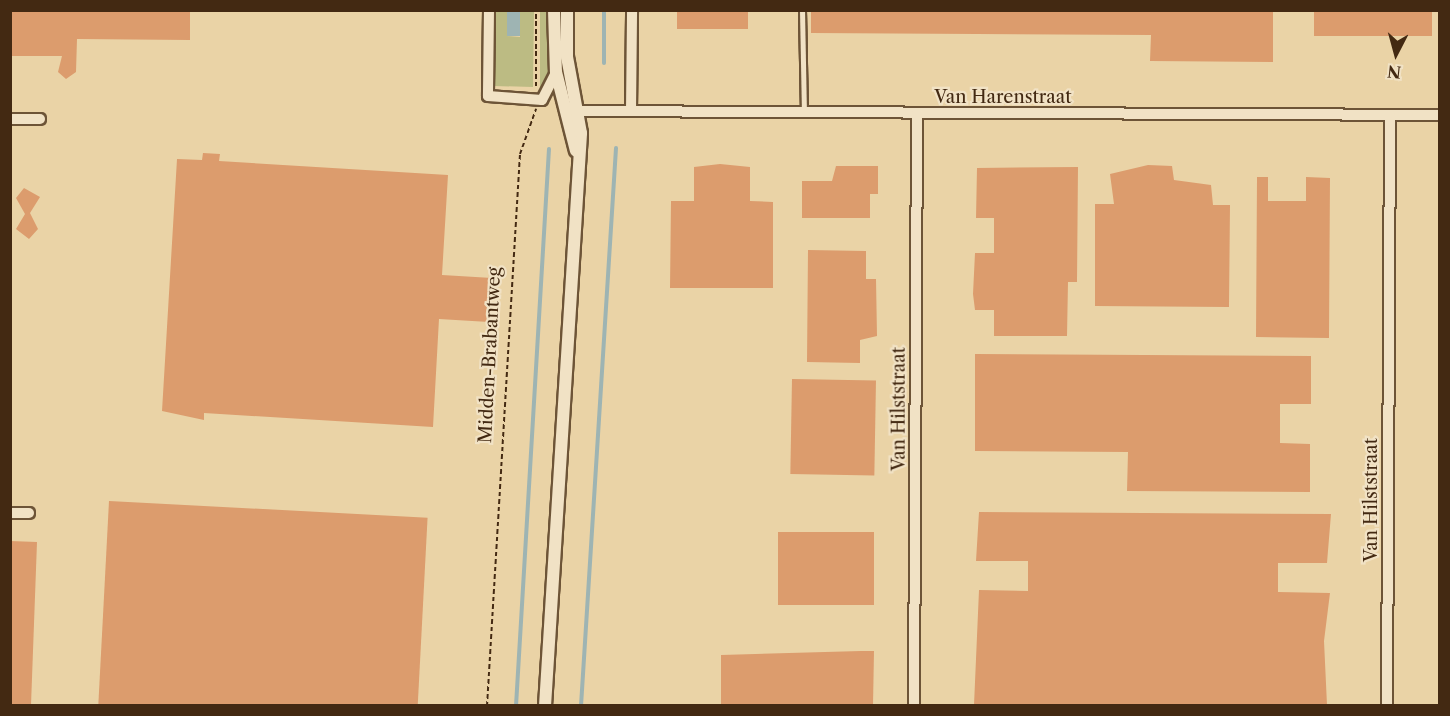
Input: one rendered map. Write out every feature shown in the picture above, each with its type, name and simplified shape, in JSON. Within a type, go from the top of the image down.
[{"type":"street","points":[[489,10],[488,96],[536,102],[556,72]]},
{"type":"street","points":[[554,10],[556,72],[572,111]]},
{"type":"street","points":[[545,705],[577,156],[567,57],[567,10]]},
{"type":"street","points":[[632,10],[632,111]]},
{"type":"street","name":"Van Harenstraat","points":[[572,111],[1440,115]]},
{"type":"street","name":"Van Hilststraat","points":[[914,705],[917,113]]},
{"type":"street","name":"Van Hilststraat","points":[[1387,705],[1390,116]]},
{"type":"street","points":[[10,119],[40,119]]},
{"type":"street","points":[[10,513],[28,513]]},
{"type":"lane","points":[[802,10],[804,112]]},
{"type":"path","name":"Midden-Brabantweg","points":[[487,705],[519,154],[536,120],[536,10]]},
{"type":"shaded area","points":[[494,11],[507,11],[507,36],[520,37],[520,11],[534,11],[533,87],[494,86]]},
{"type":"shaded area","points":[[540,11],[551,11],[550,81],[540,89]]},
{"type":"water","points":[[507,11],[520,11],[520,36],[507,36]]},
{"type":"building","points":[[10,10],[190,10],[190,40],[77,39],[76,72],[66,79],[58,72],[62,56],[10,56]]},
{"type":"building","points":[[677,10],[748,10],[748,29],[677,29]]},
{"type":"building","points":[[811,10],[1273,10],[1273,62],[1150,61],[1151,35],[811,33]]},
{"type":"building","points":[[1314,10],[1432,10],[1432,36],[1314,36]]},
{"type":"building","points":[[203,153],[220,154],[219,161],[448,175],[442,275],[492,278],[489,322],[439,319],[433,427],[204,413],[204,420],[162,411],[177,159],[202,160]]},
{"type":"building","points":[[720,164],[750,167],[750,201],[773,202],[773,288],[670,288],[671,201],[694,201],[694,167]]},
{"type":"building","points":[[1148,165],[1172,166],[1174,180],[1211,185],[1213,205],[1230,205],[1229,307],[1095,306],[1095,204],[1114,204],[1110,174]]},
{"type":"building","points":[[836,166],[878,166],[878,194],[870,194],[870,218],[802,218],[802,181],[832,181]]},
{"type":"building","points":[[1078,167],[1077,282],[1068,282],[1067,336],[994,336],[994,310],[975,310],[973,294],[975,253],[994,253],[994,218],[976,218],[977,168]]},
{"type":"building","points":[[1257,177],[1268,177],[1268,201],[1306,201],[1306,177],[1330,178],[1329,338],[1256,337]]},
{"type":"building","points":[[24,188],[40,197],[30,213],[38,229],[29,239],[16,229],[25,214],[16,198]]},
{"type":"building","points":[[808,250],[866,251],[866,279],[876,279],[877,336],[860,340],[860,363],[807,362]]},
{"type":"building","points":[[975,354],[1311,356],[1311,404],[1280,404],[1280,443],[1310,444],[1310,492],[1127,491],[1128,452],[975,451]]},
{"type":"building","points":[[792,379],[876,380],[874,475],[790,474]]},
{"type":"building","points":[[109,501],[428,518],[418,706],[98,705]]},
{"type":"building","points":[[979,512],[1331,514],[1327,563],[1278,563],[1278,592],[1330,593],[1324,641],[1327,705],[974,705],[979,590],[1028,591],[1028,561],[976,561]]},
{"type":"building","points":[[778,532],[874,532],[874,605],[778,605]]},
{"type":"building","points":[[10,541],[37,542],[31,705],[10,705]]},
{"type":"building","points":[[874,651],[873,705],[721,705],[721,655]]},
{"type":"waterway","points":[[604,10],[604,63]]},
{"type":"waterway","points":[[581,706],[616,148]]},
{"type":"waterway","points":[[516,706],[549,149]]}]
